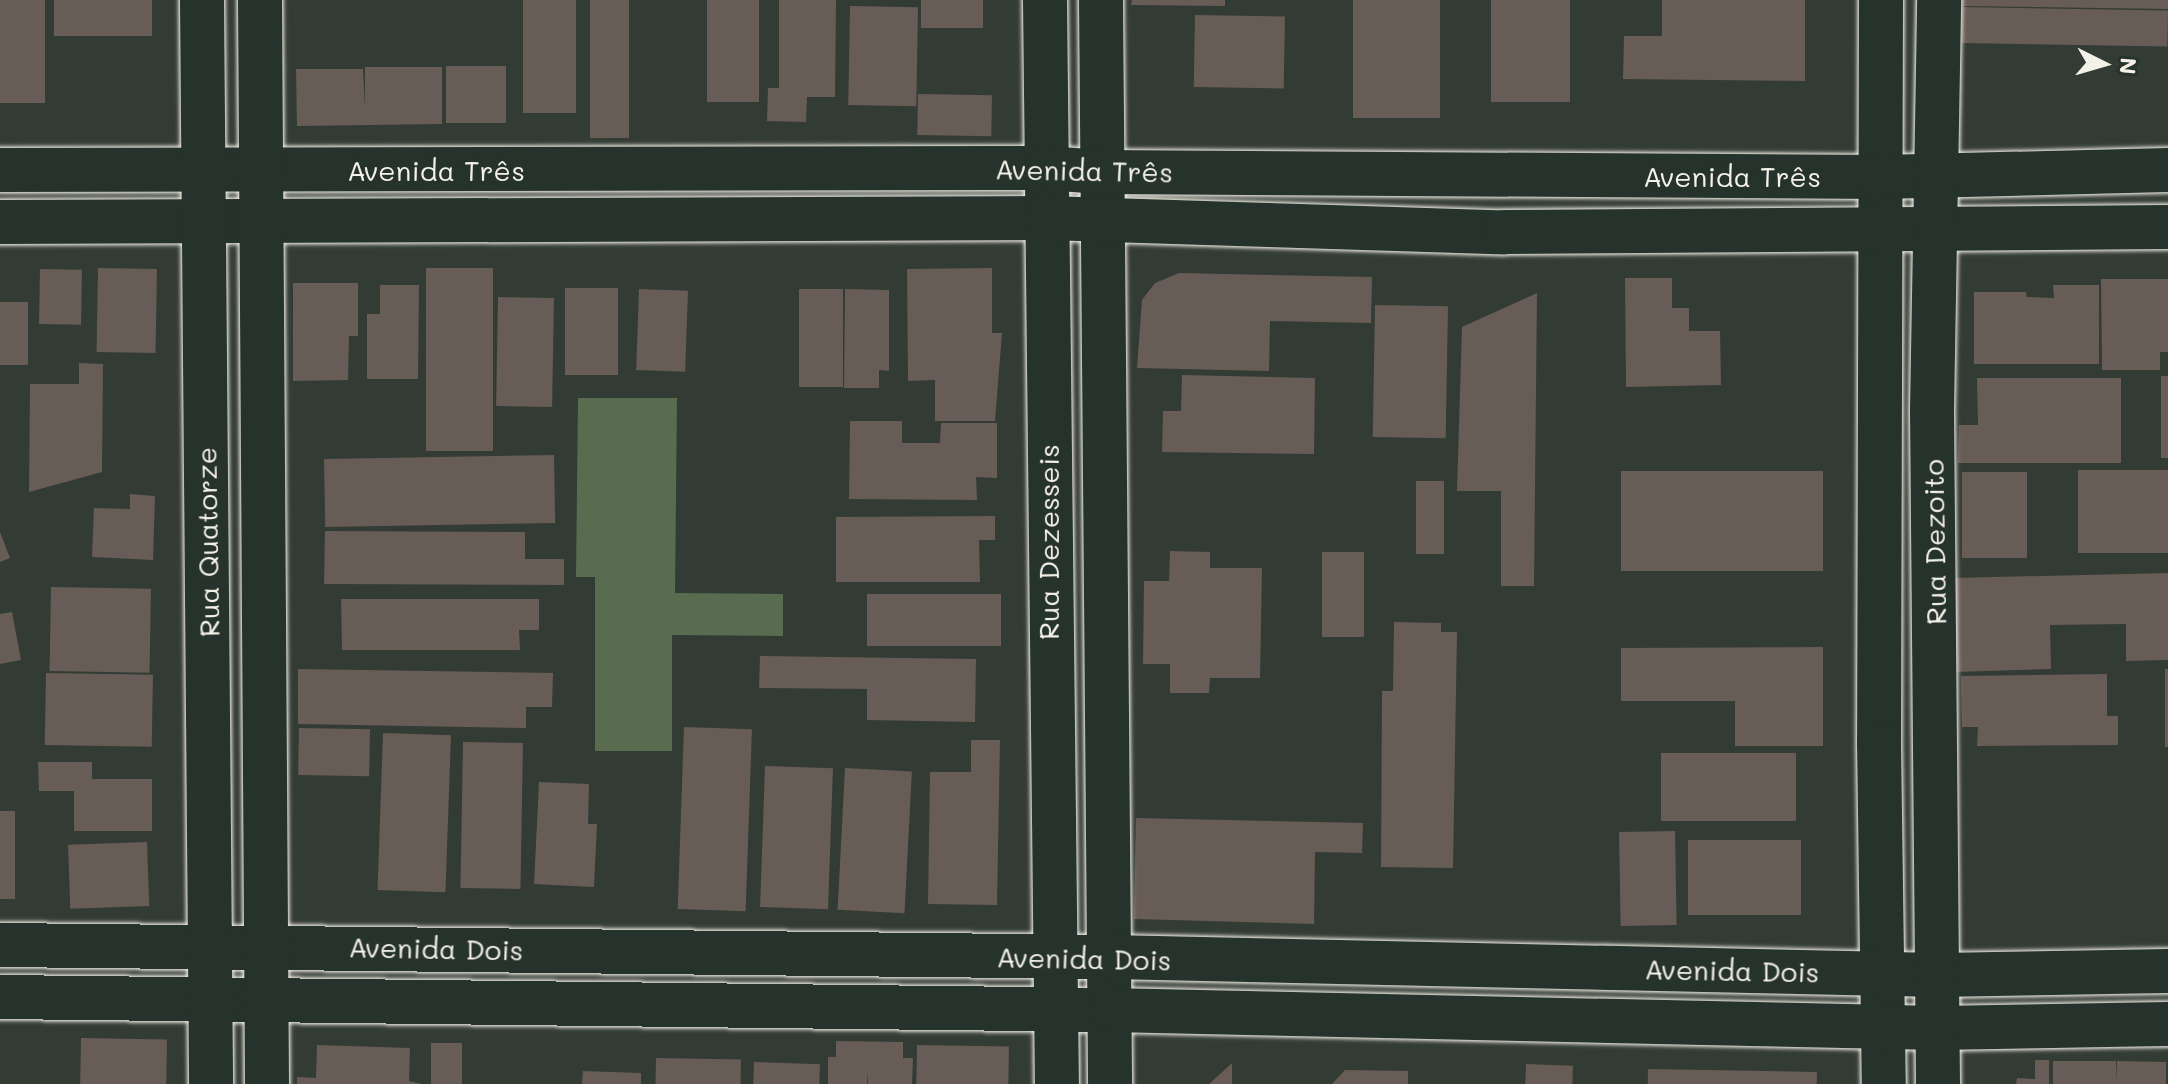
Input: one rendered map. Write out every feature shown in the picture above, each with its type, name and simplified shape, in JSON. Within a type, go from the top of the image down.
[{"type":"street","name":"Rua Quatorze","points":[[202,0],[211,1084]]},
{"type":"street","name":"Rua Quatorze","points":[[260,0],[267,1084]]},
{"type":"street","name":"Rua Dezesseis","points":[[1045,0],[1057,1084]]},
{"type":"street","name":"Rua Dezesseis","points":[[1101,0],[1110,1084]]},
{"type":"street","name":"Rua Dezoito","points":[[1881,0],[1879,742],[1885,973],[1884,1084]]},
{"type":"street","name":"Rua Dezoito","points":[[1938,1084],[1935,228],[1939,0]]},
{"type":"street","name":"Avenida Três","points":[[0,170],[1047,168],[1101,172],[1881,177],[1936,173],[2168,170]]},
{"type":"street","name":"Avenida Três","points":[[0,222],[1047,218],[1505,232],[2168,227]]},
{"type":"street","name":"Avenida Dois","points":[[0,945],[267,945],[1111,957],[1938,975],[2168,971]]},
{"type":"street","name":"Avenida Dois","points":[[0,997],[212,997],[1110,1010],[1938,1028],[2168,1024]]},
{"type":"green space","points":[[578,398],[677,398],[675,593],[783,594],[783,636],[672,635],[672,751],[595,751],[595,577],[576,577]]},
{"type":"building","points":[[0,0],[45,0],[45,103],[0,103]]},
{"type":"building","points":[[54,0],[152,0],[152,36],[54,36]]},
{"type":"building","points":[[523,0],[576,0],[576,113],[523,113]]},
{"type":"building","points":[[590,0],[629,0],[629,138],[590,138]]},
{"type":"building","points":[[707,0],[759,0],[759,102],[707,102]]},
{"type":"building","points":[[779,0],[836,0],[835,97],[807,97],[806,122],[767,121],[768,88],[779,88]]},
{"type":"building","points":[[921,0],[983,0],[983,28],[921,28]]},
{"type":"building","points":[[1132,0],[1225,0],[1225,6],[1131,5]]},
{"type":"building","points":[[1353,0],[1440,0],[1440,118],[1353,118]]},
{"type":"building","points":[[1491,0],[1570,0],[1570,102],[1491,102]]},
{"type":"building","points":[[1662,0],[1805,0],[1805,81],[1623,79],[1624,36],[1662,36]]},
{"type":"building","points":[[1962,0],[2168,0],[2168,9],[1962,6]]},
{"type":"building","points":[[850,6],[918,7],[916,106],[848,105]]},
{"type":"building","points":[[1962,7],[2168,11],[2167,47],[1961,43]]},
{"type":"building","points":[[1195,15],[1285,17],[1284,89],[1194,87]]},
{"type":"building","points":[[446,66],[506,66],[506,123],[446,123]]},
{"type":"building","points":[[365,67],[442,67],[442,124],[297,126],[296,69],[363,69],[365,108]]},
{"type":"building","points":[[918,94],[992,95],[991,136],[917,135]]},
{"type":"building","points":[[98,268],[157,269],[156,353],[97,352]]},
{"type":"building","points":[[426,268],[493,268],[493,451],[426,451]]},
{"type":"building","points":[[992,268],[992,333],[1002,333],[995,421],[935,421],[935,380],[908,381],[907,269]]},
{"type":"building","points":[[40,269],[82,270],[81,325],[39,324]]},
{"type":"building","points":[[1179,273],[1372,277],[1371,323],[1270,321],[1269,371],[1137,368],[1142,300],[1155,283]]},
{"type":"building","points":[[1625,278],[1672,278],[1672,308],[1689,308],[1689,331],[1720,331],[1721,385],[1626,387]]},
{"type":"building","points":[[2101,279],[2168,279],[2168,352],[2160,352],[2160,370],[2102,370]]},
{"type":"building","points":[[293,283],[358,283],[358,336],[349,336],[348,380],[293,381]]},
{"type":"building","points":[[380,285],[419,285],[418,379],[367,379],[367,314],[380,314]]},
{"type":"building","points":[[2053,285],[2099,285],[2099,364],[1974,364],[1974,292],[2026,292],[2027,297],[2054,298]]},
{"type":"building","points":[[565,288],[618,288],[618,375],[565,375]]},
{"type":"building","points":[[639,289],[688,291],[685,372],[636,370]]},
{"type":"building","points":[[799,289],[843,289],[843,387],[799,387]]},
{"type":"building","points":[[845,289],[889,290],[889,371],[879,370],[879,388],[844,388]]},
{"type":"building","points":[[1537,293],[1534,586],[1501,586],[1501,491],[1457,491],[1462,327]]},
{"type":"building","points":[[498,297],[554,298],[552,407],[496,406]]},
{"type":"building","points":[[0,302],[28,302],[28,365],[0,365]]},
{"type":"building","points":[[1375,305],[1448,306],[1446,438],[1373,437]]},
{"type":"building","points":[[79,363],[103,364],[102,472],[29,492],[30,384],[79,384]]},
{"type":"building","points":[[1182,375],[1315,378],[1314,454],[1162,452],[1163,411],[1181,411]]},
{"type":"building","points":[[2161,376],[2168,376],[2168,458],[2161,458]]},
{"type":"building","points":[[1977,378],[2121,378],[2121,463],[1958,463],[1959,425],[1978,425]]},
{"type":"building","points":[[850,421],[902,421],[902,443],[940,443],[941,423],[997,423],[997,478],[976,477],[977,500],[849,499]]},
{"type":"building","points":[[554,455],[555,523],[325,527],[324,459]]},
{"type":"building","points":[[2078,470],[2168,470],[2168,553],[2078,553]]},
{"type":"building","points":[[1621,471],[1823,471],[1823,571],[1621,571]]},
{"type":"building","points":[[1962,472],[2027,472],[2027,558],[1962,558]]},
{"type":"building","points":[[1416,481],[1444,481],[1444,554],[1416,554]]},
{"type":"building","points":[[130,494],[155,496],[153,560],[92,557],[94,508],[130,509]]},
{"type":"building","points":[[995,516],[995,540],[979,540],[980,582],[836,582],[836,517]]},
{"type":"building","points":[[325,531],[525,532],[525,559],[564,559],[564,585],[324,584]]},
{"type":"building","points":[[0,532],[10,558],[0,562]]},
{"type":"building","points":[[1170,551],[1210,552],[1210,568],[1262,568],[1260,678],[1210,678],[1209,693],[1170,693],[1170,664],[1143,664],[1144,581],[1169,581]]},
{"type":"building","points":[[1322,552],[1364,552],[1364,637],[1322,637]]},
{"type":"building","points":[[2168,573],[2168,660],[2126,661],[2126,624],[2050,625],[2051,669],[1954,672],[1952,578]]},
{"type":"building","points":[[51,587],[151,589],[150,673],[50,671]]},
{"type":"building","points":[[867,594],[1001,594],[1001,646],[867,646]]},
{"type":"building","points":[[341,599],[539,599],[539,630],[519,630],[520,650],[342,650]]},
{"type":"building","points":[[12,612],[21,660],[0,664],[0,614]]},
{"type":"building","points":[[1394,622],[1441,623],[1441,632],[1457,632],[1453,868],[1381,867],[1382,691],[1393,691]]},
{"type":"building","points":[[1823,647],[1823,746],[1735,746],[1735,701],[1621,701],[1621,648]]},
{"type":"building","points":[[760,656],[976,659],[975,722],[867,720],[867,689],[759,688]]},
{"type":"building","points":[[298,669],[553,673],[552,707],[526,707],[526,728],[298,724]]},
{"type":"building","points":[[2165,669],[2168,669],[2168,747],[2165,747]]},
{"type":"building","points":[[46,673],[153,675],[152,747],[45,745]]},
{"type":"building","points":[[2107,674],[2107,716],[2118,716],[2118,745],[1977,746],[1978,727],[1962,727],[1961,676]]},
{"type":"building","points":[[684,727],[752,729],[746,911],[678,909]]},
{"type":"building","points":[[299,728],[370,729],[369,776],[298,775]]},
{"type":"building","points":[[383,733],[451,735],[445,892],[378,890]]},
{"type":"building","points":[[971,740],[1000,740],[997,905],[928,904],[930,772],[971,772]]},
{"type":"building","points":[[463,742],[523,743],[520,889],[460,888]]},
{"type":"building","points":[[1661,753],[1796,753],[1796,821],[1661,821]]},
{"type":"building","points":[[38,762],[92,762],[92,779],[152,779],[152,831],[74,831],[74,791],[39,791]]},
{"type":"building","points":[[765,766],[833,768],[828,909],[760,907]]},
{"type":"building","points":[[845,768],[912,772],[904,913],[838,910]]},
{"type":"building","points":[[539,782],[589,784],[588,824],[597,824],[594,887],[534,884]]},
{"type":"building","points":[[0,811],[15,811],[15,899],[0,899]]},
{"type":"building","points":[[1136,818],[1363,823],[1362,853],[1315,852],[1314,924],[1134,919]]},
{"type":"building","points":[[1675,831],[1677,925],[1621,926],[1619,832]]},
{"type":"building","points":[[1688,840],[1801,840],[1801,915],[1688,915]]},
{"type":"building","points":[[147,842],[149,906],[70,909],[68,845]]},
{"type":"building","points":[[81,1038],[167,1040],[166,1084],[80,1084]]},
{"type":"building","points":[[836,1041],[903,1042],[903,1058],[913,1058],[912,1084],[868,1084],[867,1072],[867,1084],[828,1084],[828,1057],[836,1057]]},
{"type":"building","points":[[431,1043],[462,1043],[462,1084],[431,1084]]},
{"type":"building","points":[[317,1045],[410,1048],[409,1081],[422,1084],[297,1084],[297,1077],[316,1078]]},
{"type":"building","points":[[917,1045],[1009,1047],[1008,1084],[916,1084]]},
{"type":"building","points":[[656,1058],[741,1059],[741,1084],[656,1084]]},
{"type":"building","points":[[2035,1060],[2049,1060],[2049,1084],[2016,1084],[2017,1078],[2035,1079]]},
{"type":"building","points":[[2053,1061],[2116,1061],[2116,1081],[2117,1061],[2166,1062],[2166,1084],[2053,1084]]},
{"type":"building","points":[[754,1062],[820,1064],[819,1084],[753,1084]]},
{"type":"building","points":[[1232,1063],[1232,1084],[1209,1084]]},
{"type":"building","points":[[1526,1064],[1573,1066],[1572,1084],[1525,1084]]},
{"type":"building","points":[[1648,1069],[1817,1072],[1817,1084],[1648,1084]]},
{"type":"building","points":[[1345,1070],[1408,1071],[1408,1084],[1332,1084]]},
{"type":"building","points":[[583,1071],[641,1073],[641,1084],[582,1084]]}]
